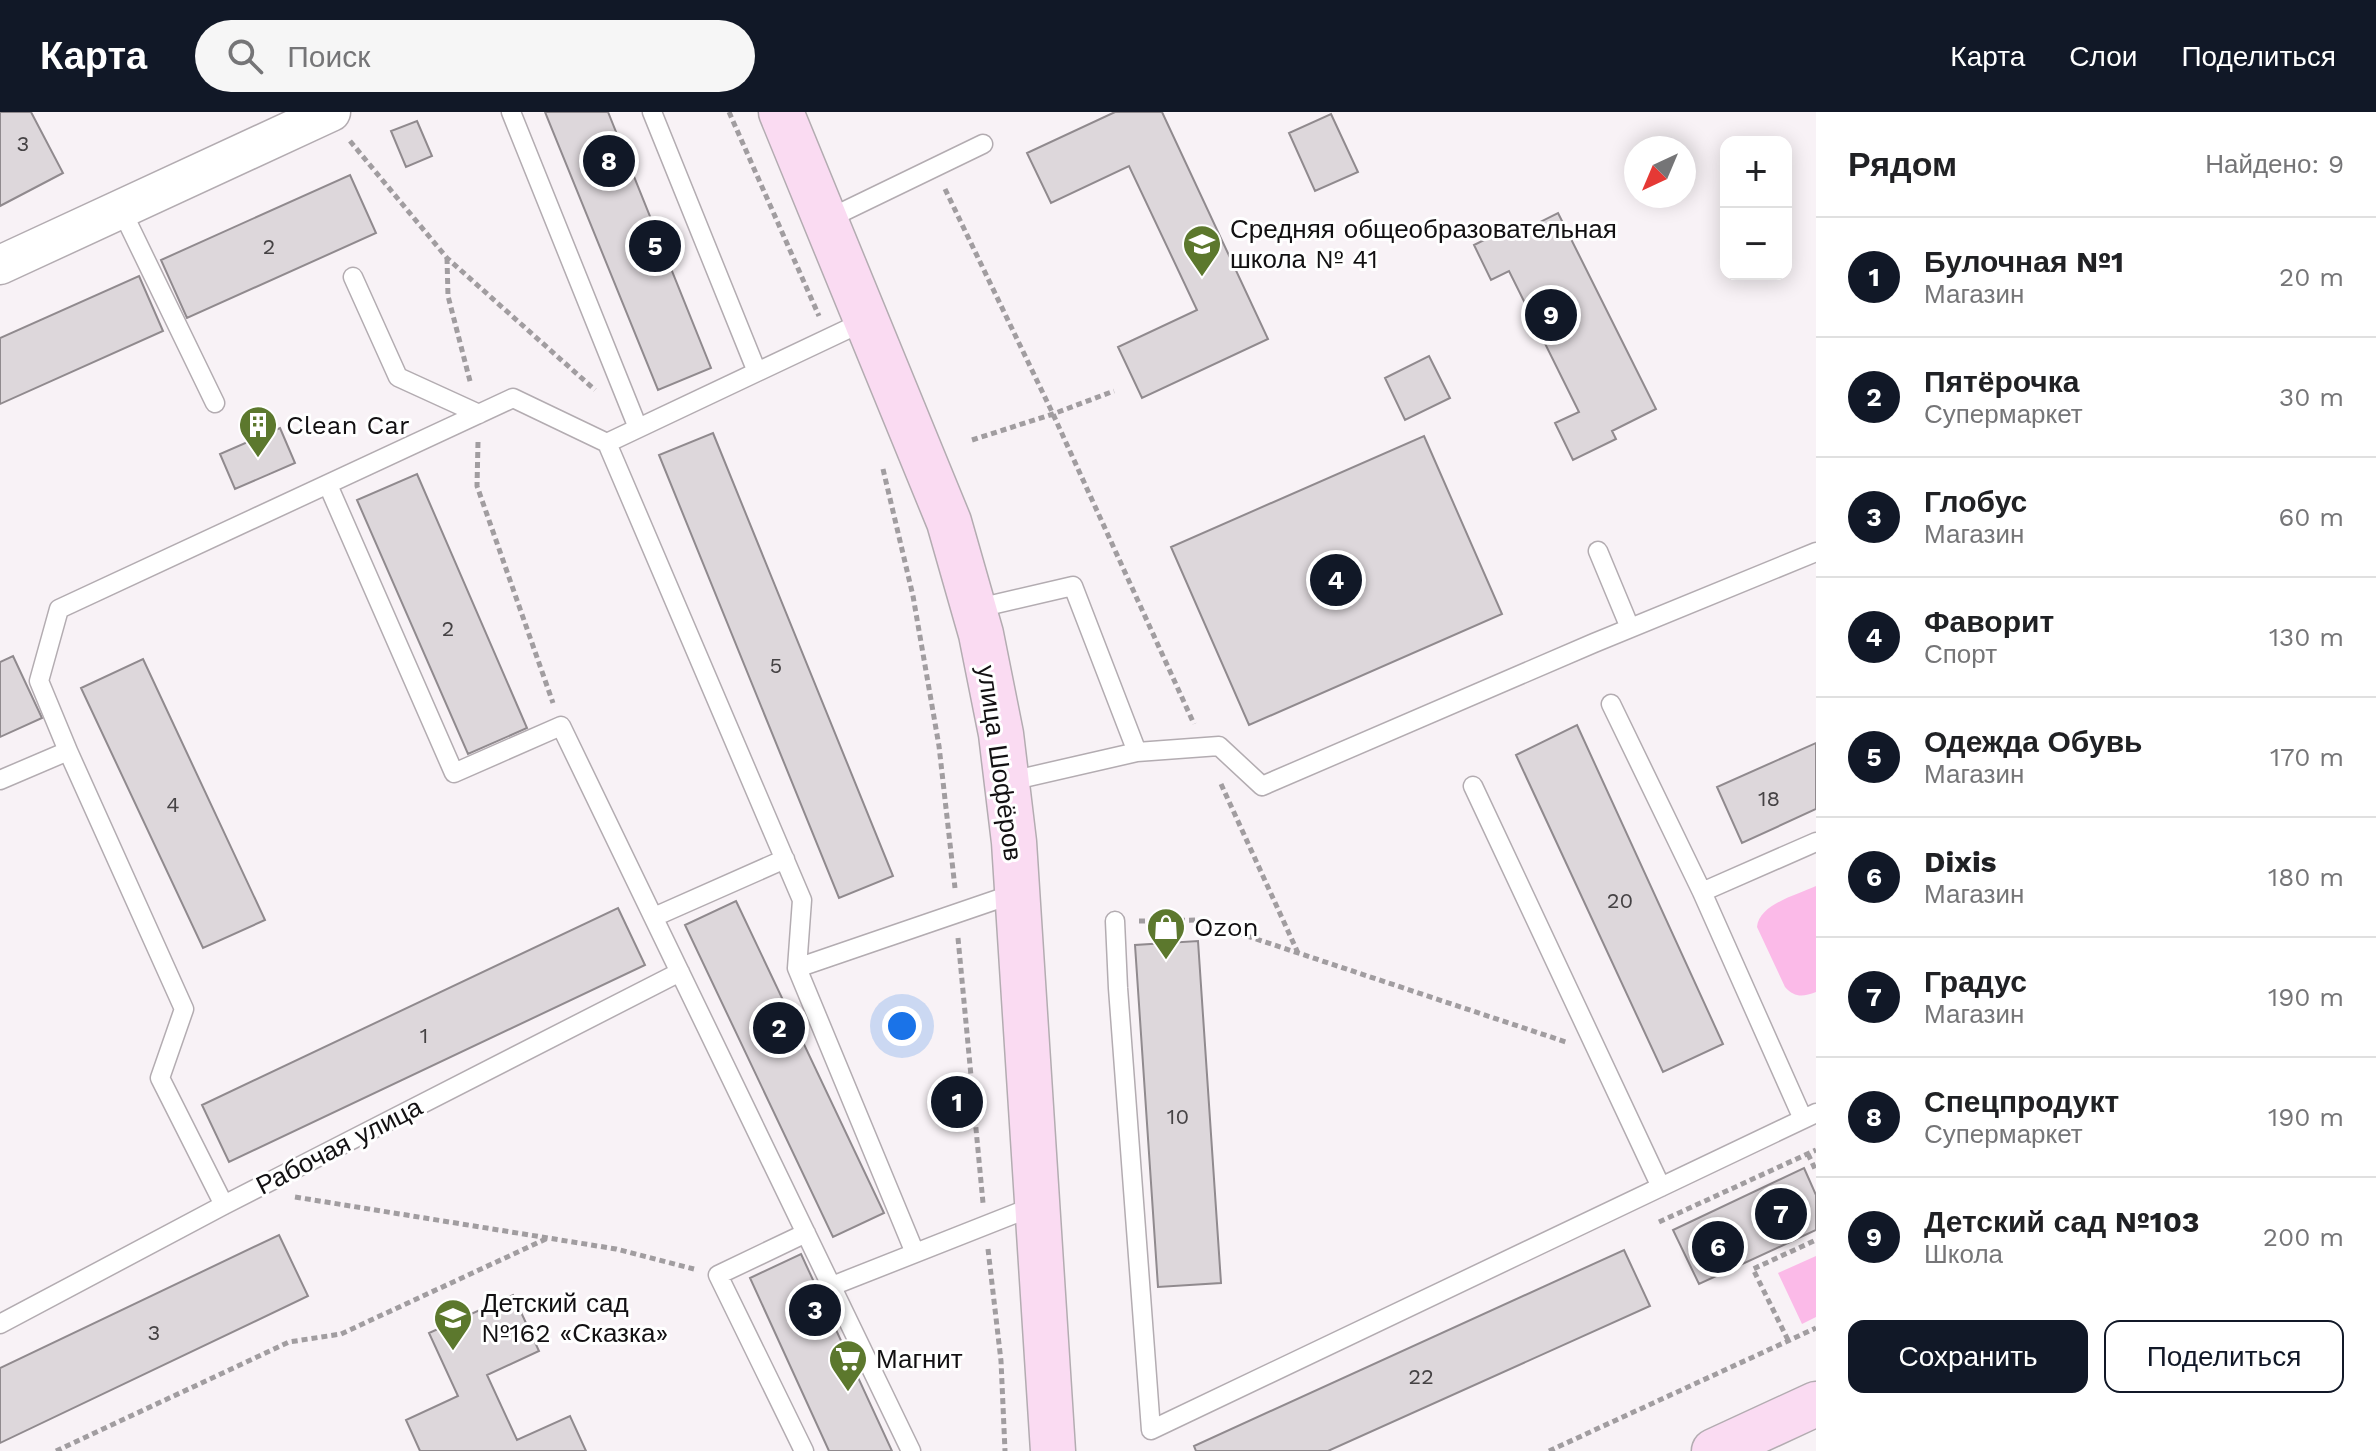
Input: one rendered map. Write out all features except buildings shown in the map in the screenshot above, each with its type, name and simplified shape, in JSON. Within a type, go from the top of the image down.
[{"type":"main road","name":"улица Шофёров","points":[[781,112],[826,220],[848,329],[949,522],[974,609],[1001,734],[1014,842],[1053,1451]]},
{"type":"main road","points":[[1714,1451],[1816,1404]]},
{"type":"street","points":[[0,265],[329,113]]},
{"type":"lane","points":[[511,112],[638,428]]},
{"type":"lane","points":[[652,112],[757,372]]},
{"type":"lane","points":[[826,220],[983,144]]},
{"type":"lane","points":[[121,209],[215,403]]},
{"type":"lane","points":[[353,277],[398,377],[479,414]]},
{"type":"lane","points":[[607,443],[848,329]]},
{"type":"lane","points":[[224,1205],[160,1078],[184,1009],[39,681],[59,609],[513,398],[607,443],[802,900],[797,968],[915,1253]]},
{"type":"lane","points":[[328,485],[454,773],[561,726],[911,1451]]},
{"type":"lane","points":[[1598,551],[1630,628]]},
{"type":"lane","points":[[1006,782],[1137,752],[1219,746],[1262,786],[1816,552]]},
{"type":"lane","points":[[974,609],[1073,586],[1137,752]]},
{"type":"lane","points":[[1115,921],[1151,1430],[1810,1116],[1611,704]]},
{"type":"lane","points":[[0,780],[68,751]]},
{"type":"lane","points":[[1473,786],[1661,1187]]},
{"type":"lane","points":[[1702,892],[1816,842]]},
{"type":"lane","points":[[654,917],[785,859]]},
{"type":"lane","points":[[797,968],[1016,893]]},
{"type":"lane","name":"Рабочая улица","points":[[0,1324],[224,1205],[680,972]]},
{"type":"lane","points":[[832,1286],[1037,1205]]},
{"type":"lane","points":[[804,1451],[718,1275],[806,1233]]},
{"type":"path","points":[[729,112],[848,329]]},
{"type":"path","points":[[329,113],[447,258],[638,428]]},
{"type":"path","points":[[934,167],[1053,414],[1298,953]]},
{"type":"path","points":[[447,258],[448,296],[479,414],[477,486],[561,726]]},
{"type":"path","points":[[972,440],[1114,391]]},
{"type":"path","points":[[879,458],[913,596],[939,746],[1001,1361],[1005,1451]]},
{"type":"path","points":[[1115,921],[1199,920],[1597,1052]]},
{"type":"path","points":[[1659,1222],[1816,1150]]},
{"type":"path","points":[[1808,1154],[1816,1171]]},
{"type":"path","points":[[253,1191],[616,1249],[718,1275]]},
{"type":"path","points":[[56,1451],[289,1342],[341,1334],[548,1238]]},
{"type":"path","points":[[1788,1340],[1753,1269],[1816,1240]]},
{"type":"path","points":[[1549,1451],[1816,1328]]},
{"type":"shaded area","points":[[1816,886],[1816,992],[1799,996],[1785,987],[1757,927],[1764,912],[1772,906]]},
{"type":"shaded area","points":[[1816,1256],[1816,1317],[1802,1324],[1778,1273]]},
{"type":"place","name":"Спецпродукт","points":[[609,161]]},
{"type":"place","name":"Одежда Обувь","points":[[655,246]]},
{"type":"place","name":"Средняя общеобразовательная школа № 41","points":[[1202,278]]},
{"type":"place","name":"Детский сад №103","points":[[1551,315]]},
{"type":"place","name":"Clean Car","points":[[258,459]]},
{"type":"place","name":"Фаворит","points":[[1336,580]]},
{"type":"place","name":"Ozon","points":[[1166,961]]},
{"type":"place","name":"Пятёрочка","points":[[779,1028]]},
{"type":"place","name":"Булочная №1","points":[[957,1102]]},
{"type":"place","name":"Градус","points":[[1781,1214]]},
{"type":"place","name":"Dixis","points":[[1718,1247]]},
{"type":"place","name":"Глобус","points":[[815,1310]]},
{"type":"place","name":"Детский сад №162 «Сказка»","points":[[453,1352]]},
{"type":"place","name":"Магнит","points":[[848,1393]]}]
